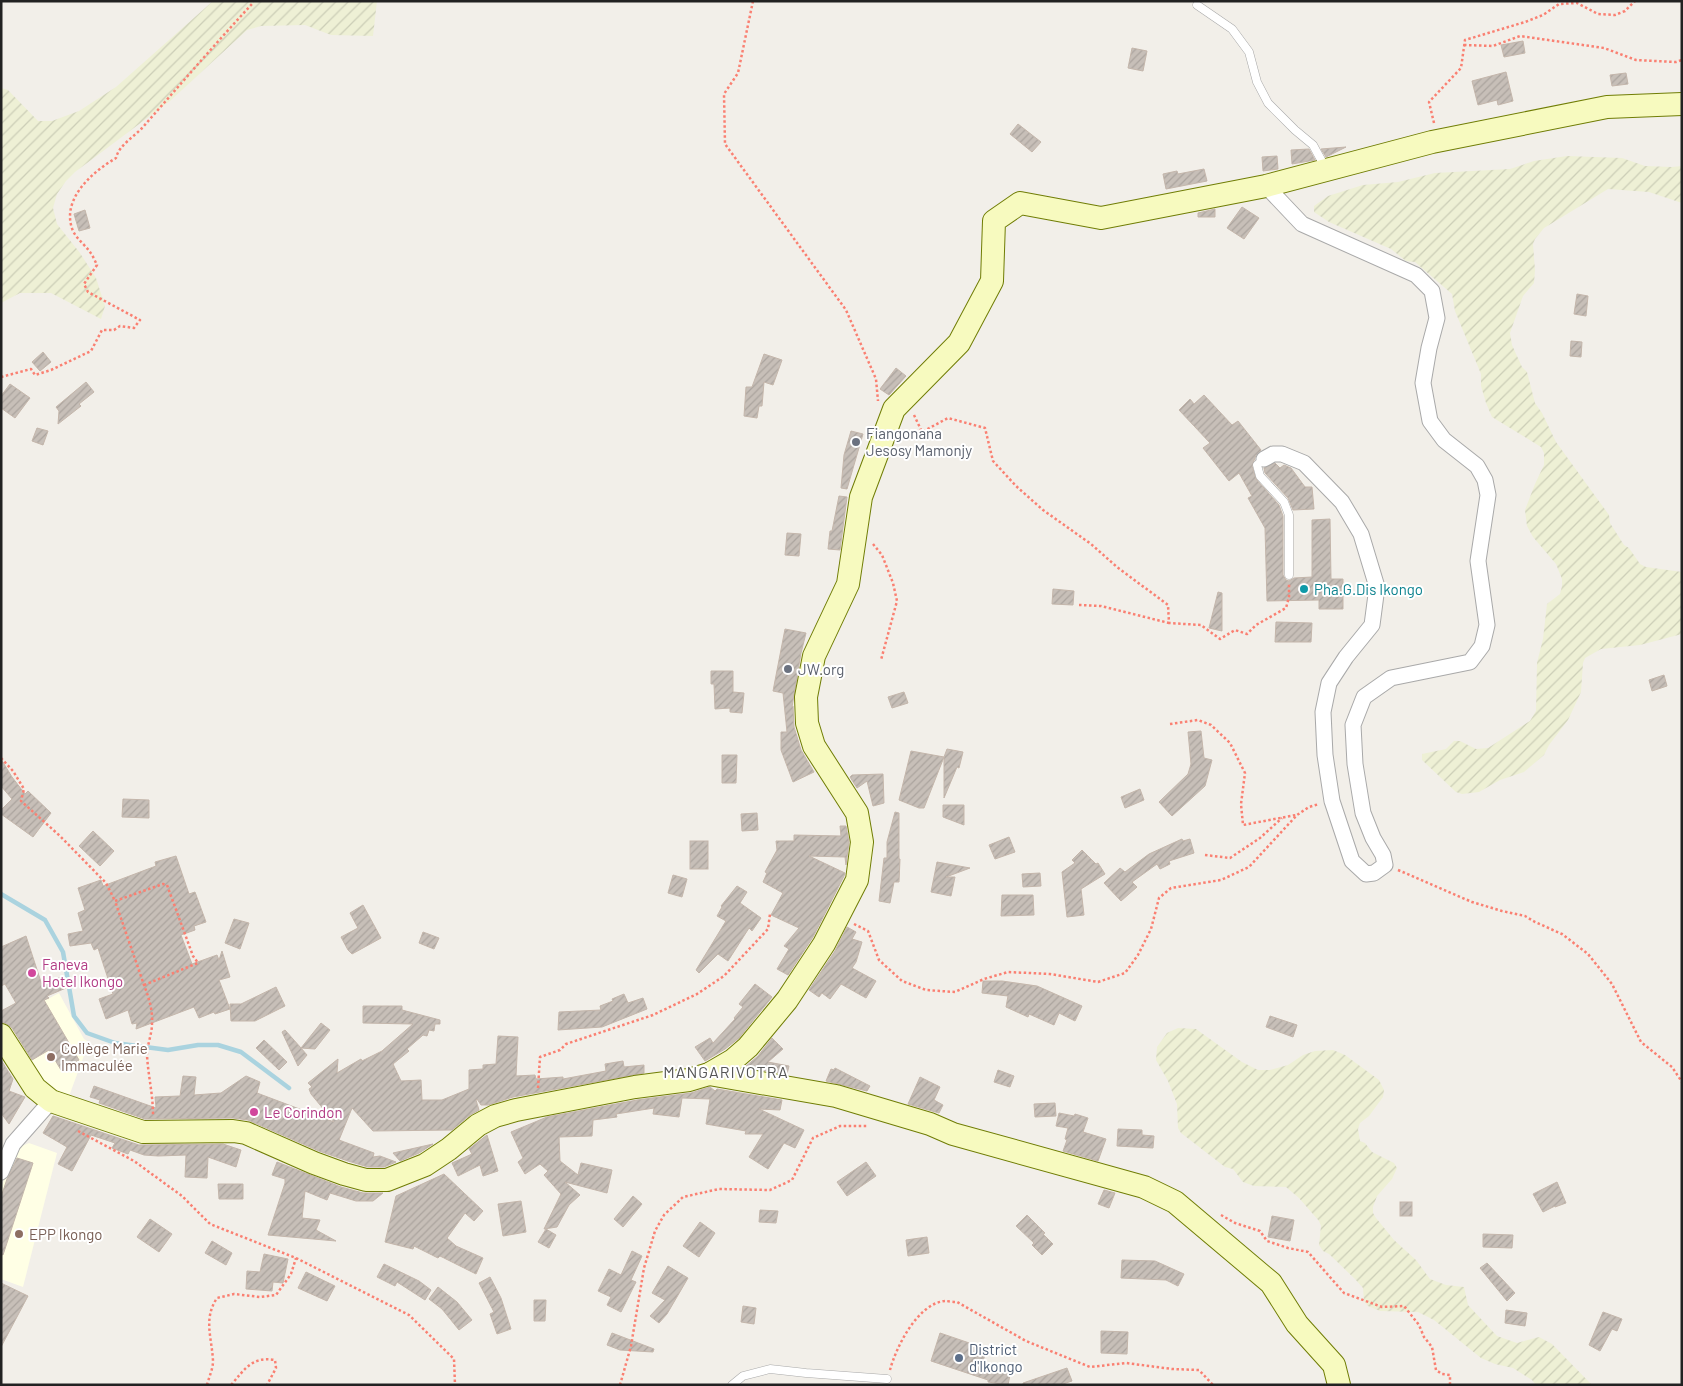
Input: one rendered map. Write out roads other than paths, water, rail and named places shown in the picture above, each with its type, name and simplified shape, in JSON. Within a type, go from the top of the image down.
[{"type":"street","points":[[1,1035],[35,1088],[52,1101],[130,1129],[152,1133],[215,1131],[246,1133],[314,1163],[366,1180],[387,1180],[425,1165],[449,1149],[478,1125],[496,1116],[516,1110],[635,1087],[689,1080],[709,1074],[734,1060],[748,1047],[787,1000],[824,944],[857,880],[862,842],[857,812],[814,746],[807,723],[806,697],[814,656],[848,584],[861,497],[894,409],[958,342],[992,281],[994,221],[1020,203],[1101,218],[1266,186],[1432,142],[1607,107],[1682,104]]},
{"type":"street","points":[[1264,459],[1273,454],[1282,454],[1304,463],[1342,502],[1361,534],[1377,587],[1372,625],[1346,657],[1329,683],[1323,712],[1325,755],[1332,801],[1352,861],[1366,874],[1374,873],[1385,865],[1383,855],[1362,813],[1355,764],[1353,725],[1364,697],[1391,678],[1470,662],[1482,646],[1487,625],[1478,561],[1488,495],[1485,480],[1477,466],[1444,440],[1430,421],[1423,383],[1429,348],[1437,318],[1432,291],[1416,274],[1302,224],[1266,186]]},
{"type":"street","points":[[709,1074],[836,1096],[930,1124],[953,1134],[1144,1187],[1175,1202],[1271,1283],[1297,1324],[1334,1365],[1339,1385]]},
{"type":"street","points":[[1,1172],[13,1144],[52,1101]]},
{"type":"lane","points":[[1197,4],[1232,29],[1249,52],[1256,82],[1268,103],[1313,145],[1327,170]]},
{"type":"lane","points":[[1264,459],[1257,465],[1260,476],[1284,502],[1288,515],[1289,575]]},
{"type":"lane","points":[[732,1385],[743,1376],[770,1369],[806,1374],[887,1379]]},
{"type":"waterway","points":[[1,894],[45,920],[63,952],[74,1016],[87,1033],[115,1043],[168,1050],[198,1045],[218,1045],[241,1052],[289,1088]]},
{"type":"place","name":"Fiangonana Jesosy Mamonjy","points":[[856,442]]},
{"type":"place","name":"Pha.G.Dis Ikongo","points":[[1304,589]]},
{"type":"place","name":"JW.org","points":[[788,669]]},
{"type":"place","name":"Faneva Hotel Ikongo","points":[[32,973]]},
{"type":"place","name":"Collège Marie Immaculée","points":[[51,1057]]},
{"type":"place","name":"Le Corindon","points":[[254,1112]]},
{"type":"place","name":"EPP Ikongo","points":[[19,1234]]},
{"type":"place","name":"District d'Ikongo","points":[[959,1358]]},
{"type":"district","name":"MANGARIVOTRA","points":[[726,1071]]}]
